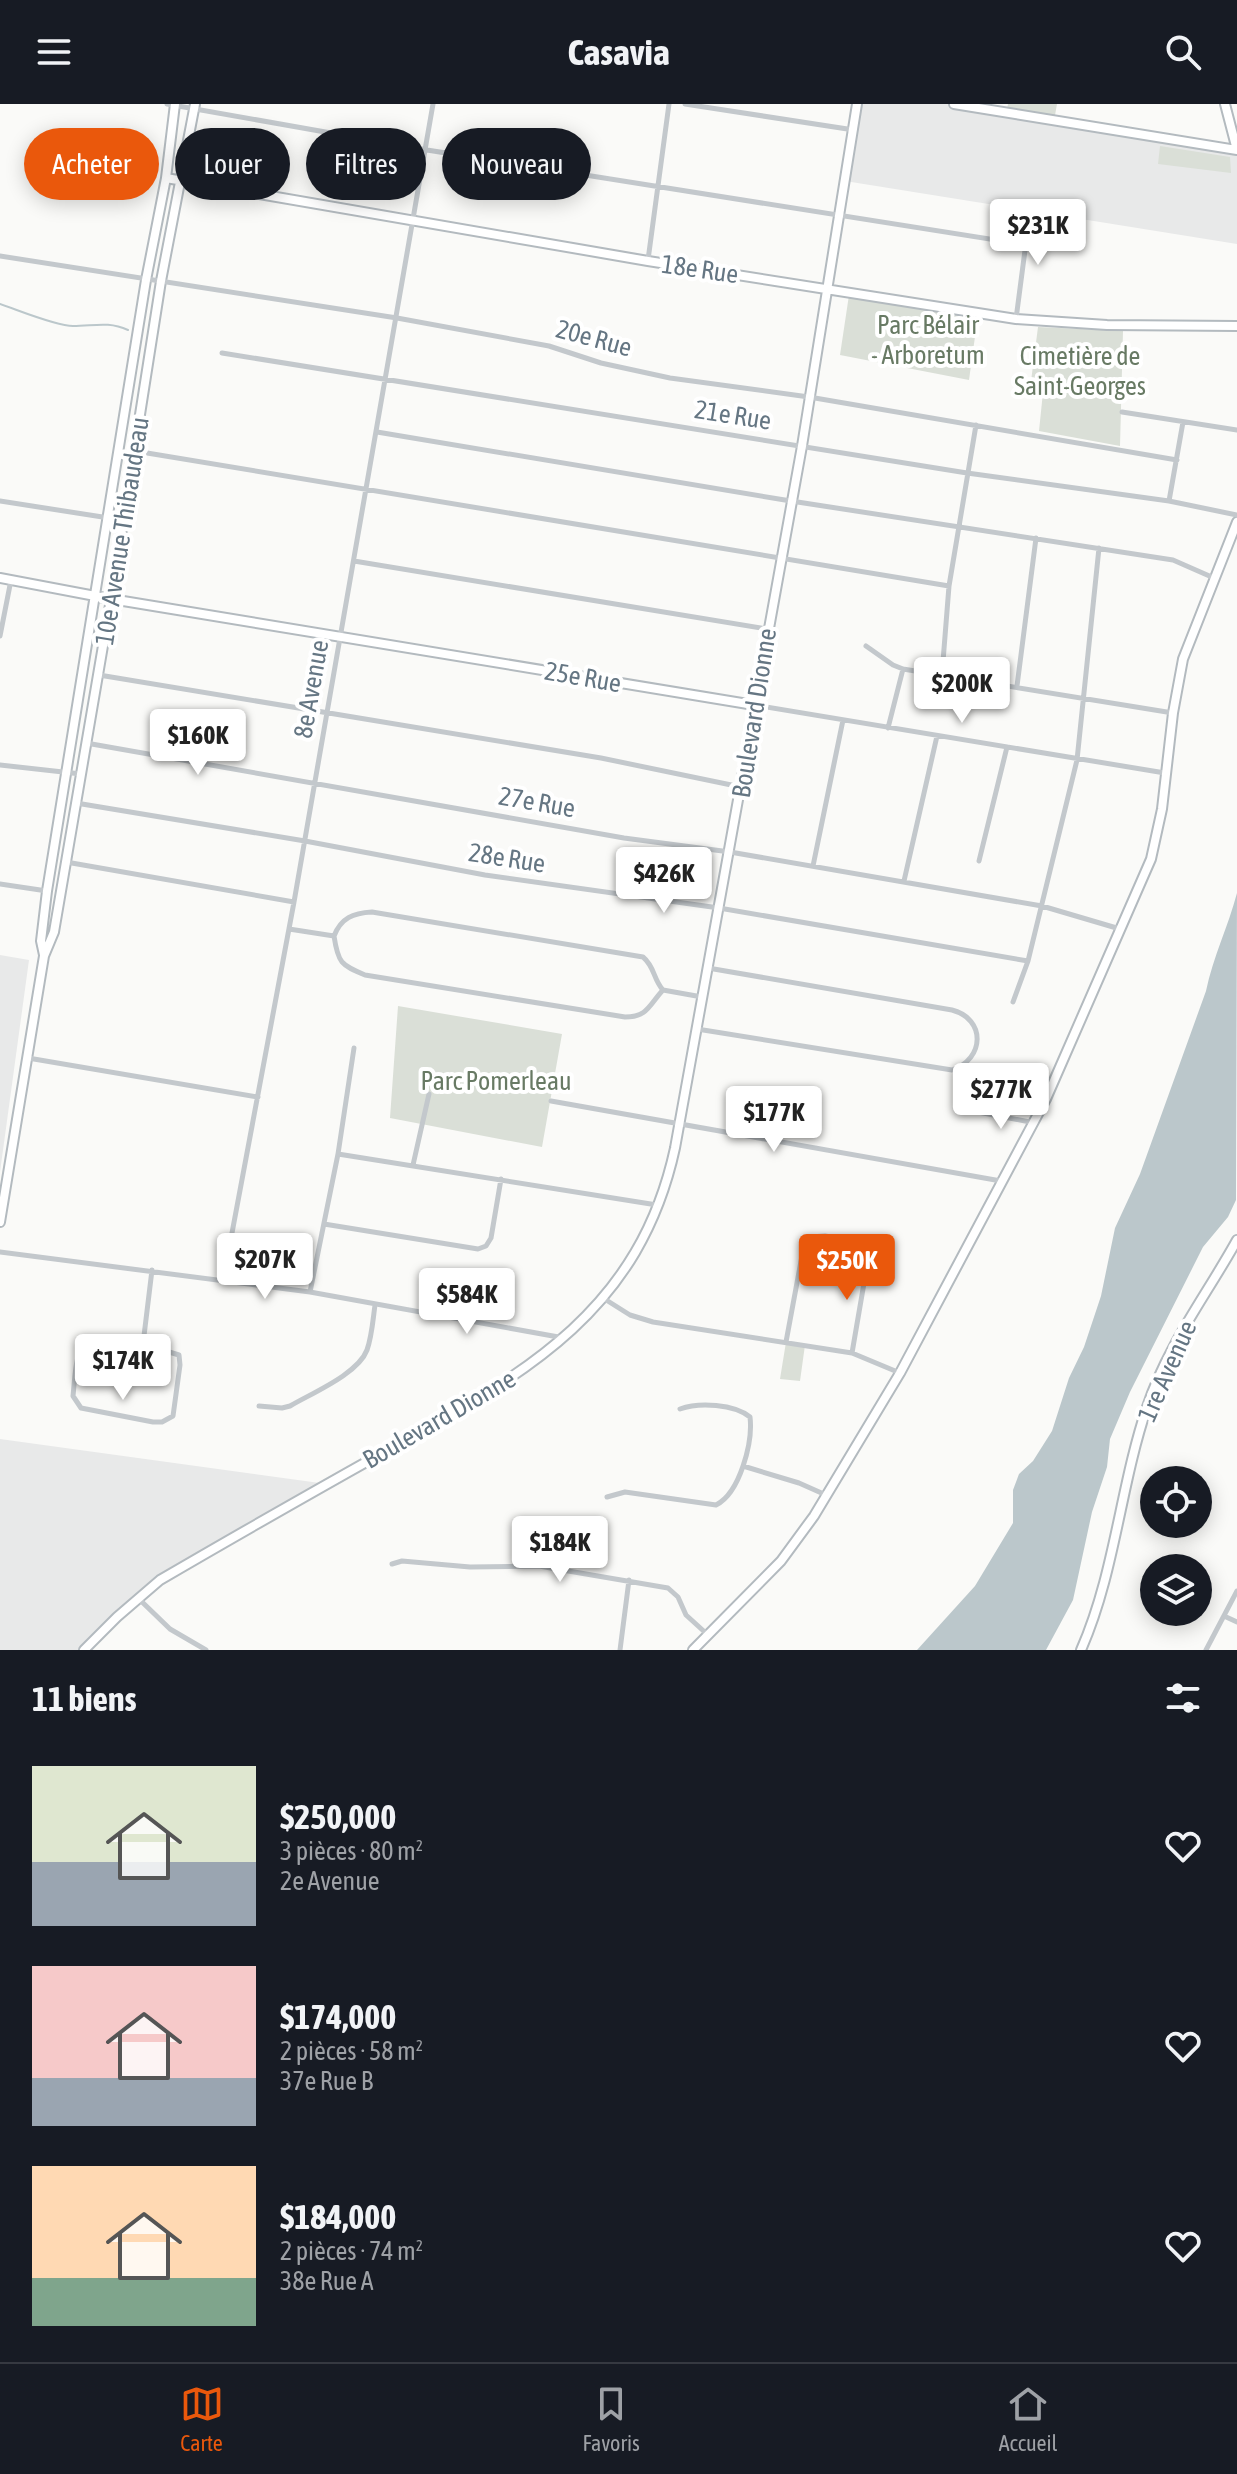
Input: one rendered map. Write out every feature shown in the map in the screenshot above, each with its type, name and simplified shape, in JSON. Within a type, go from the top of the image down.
[{"type":"street","name":"8e Avenue","points":[[223,1281],[305,841],[433,104]]},
{"type":"street","points":[[648,261],[669,104]]},
{"type":"street","points":[[685,104],[854,130]]},
{"type":"street","name":"Boulevard Dionne","points":[[84,1650],[160,1580],[521,1373],[564,1338],[631,1263],[659,1205],[671,1165],[802,446],[857,104]]},
{"type":"street","points":[[954,104],[1237,150],[1225,104]]},
{"type":"street","points":[[172,105],[427,150],[1027,245]]},
{"type":"street","name":"10e Avenue Thibaudeau","points":[[44,956],[41,941],[47,891],[146,280],[166,178],[172,105]]},
{"type":"street","name":"10e Avenue Thibaudeau","points":[[190,128],[194,107]]},
{"type":"street","name":"18e Rue","points":[[166,178],[175,180]]},
{"type":"street","name":"10e Avenue Thibaudeau","points":[[0,1222],[44,956],[54,932],[161,281],[177,200]]},
{"type":"street","name":"18e Rue","points":[[289,200],[1016,319],[1107,325],[1237,326]]},
{"type":"street","points":[[1016,319],[1030,212]]},
{"type":"street","name":"20e Rue","points":[[0,256],[397,318],[549,346],[601,363],[670,378],[809,397],[1177,460]]},
{"type":"street","name":"21e Rue","points":[[222,353],[967,473],[1169,501],[1237,515]]},
{"type":"street","points":[[1122,412],[1237,430]]},
{"type":"street","points":[[1169,501],[1183,422]]},
{"type":"street","points":[[942,674],[949,586],[976,425]]},
{"type":"street","points":[[377,432],[1173,560],[1216,578]]},
{"type":"street","points":[[135,451],[949,586]]},
{"type":"street","points":[[0,501],[109,518]]},
{"type":"street","points":[[693,1650],[781,1561],[826,1495],[900,1373],[1035,1123],[1154,848],[1173,713],[1189,642],[1237,522]]},
{"type":"street","points":[[1017,686],[1036,538]]},
{"type":"street","points":[[1013,1002],[1028,961],[1077,760],[1099,548]]},
{"type":"street","points":[[354,561],[767,629]]},
{"type":"street","name":"25e Rue","points":[[0,578],[111,599],[1166,773]]},
{"type":"street","points":[[0,636],[11,580]]},
{"type":"street","points":[[866,646],[903,669],[1173,713]]},
{"type":"street","points":[[888,728],[903,669]]},
{"type":"street","points":[[98,675],[601,758],[741,787]]},
{"type":"street","points":[[813,866],[843,720]]},
{"type":"street","points":[[904,881],[937,736]]},
{"type":"street","name":"27e Rue","points":[[86,743],[624,838],[904,881],[1042,906],[1121,929]]},
{"type":"street","points":[[979,861],[1007,747]]},
{"type":"street","points":[[0,765],[81,774]]},
{"type":"street","name":"28e Rue","points":[[76,803],[485,875],[719,908],[1028,961]]},
{"type":"street","points":[[65,862],[294,902]]},
{"type":"street","points":[[0,884],[47,891]]},
{"type":"street","points":[[663,990],[646,1012],[638,1017],[625,1017],[365,975],[343,966],[337,955],[334,936],[346,918],[358,912],[372,912],[643,957],[652,964],[654,976],[663,990],[703,997]]},
{"type":"street","points":[[289,929],[334,936]]},
{"type":"street","points":[[697,1029],[952,1070],[973,1058],[978,1042],[966,1015],[952,1010],[708,968]]},
{"type":"street","points":[[310,1292],[338,1154],[354,1048]]},
{"type":"street","points":[[28,1058],[258,1097]]},
{"type":"street","points":[[413,1165],[429,1094]]},
{"type":"street","points":[[551,1101],[1001,1181]]},
{"type":"street","points":[[973,1111],[1035,1123]]},
{"type":"street","points":[[338,1154],[659,1205]]},
{"type":"street","points":[[324,1224],[478,1249],[486,1246],[491,1238],[501,1179]]},
{"type":"street","points":[[786,1342],[802,1252],[807,1240],[814,1235],[825,1236],[862,1243],[868,1249],[852,1353]]},
{"type":"street","name":"1re Avenue","points":[[1081,1650],[1098,1610],[1142,1422],[1154,1386],[1171,1350],[1237,1240]]},
{"type":"street","points":[[0,1252],[310,1292],[564,1338]]},
{"type":"street","points":[[143,1344],[152,1270]]},
{"type":"street","points":[[602,1298],[630,1315],[653,1322],[852,1353],[900,1373]]},
{"type":"street","points":[[259,1406],[290,1406],[352,1369],[362,1360],[367,1349],[375,1305]]},
{"type":"street","points":[[90,1337],[143,1344],[179,1355],[173,1416],[162,1422],[153,1422],[81,1408],[73,1396],[85,1339],[90,1337]]},
{"type":"street","points":[[607,1497],[625,1492],[716,1505],[728,1496],[743,1466],[751,1428],[750,1417],[738,1410],[694,1404],[680,1409]]},
{"type":"street","points":[[743,1466],[799,1483],[826,1495]]},
{"type":"street","points":[[392,1564],[402,1561],[470,1567],[539,1566],[629,1580],[674,1591],[686,1615],[708,1635]]},
{"type":"street","points":[[620,1650],[629,1580]]},
{"type":"street","points":[[1206,1650],[1237,1591]]},
{"type":"street","points":[[138,1599],[170,1629],[206,1650]]},
{"type":"street","points":[[1224,1616],[1237,1622]]},
{"type":"shaded area","points":[[856,104],[956,104],[1237,150],[1237,244],[845,181]]},
{"type":"shaded area","points":[[1237,893],[1236,1200],[1228,1217],[1203,1247],[1130,1392],[1110,1439],[1107,1467],[1092,1512],[1073,1600],[1046,1650],[917,1650],[975,1586],[1013,1523],[1013,1490],[1019,1474],[1033,1461],[1052,1431],[1101,1296],[1115,1228],[1140,1174],[1206,991]]},
{"type":"shaded area","points":[[0,955],[29,960],[0,1172]]},
{"type":"shaded area","points":[[0,1439],[327,1484],[160,1580],[84,1650],[0,1650]]},
{"type":"green space","points":[[1008,104],[1057,104],[1054,121],[1006,114]]},
{"type":"green space","points":[[1160,146],[1230,157],[1231,173],[1158,164]]},
{"type":"green space","name":"Parc Bélair - Arboretum","points":[[849,295],[978,315],[969,380],[840,355]]},
{"type":"green space","name":"Cimetière de Saint-Georges","points":[[1038,327],[1123,331],[1120,446],[1039,431],[1043,392],[1030,389]]},
{"type":"green space","name":"Parc Pomerleau","points":[[398,1006],[562,1034],[542,1147],[390,1118]]},
{"type":"green space","points":[[786,1342],[805,1345],[800,1381],[780,1379]]},
{"type":"waterway","points":[[0,304],[66,325],[107,325],[128,330]]}]
